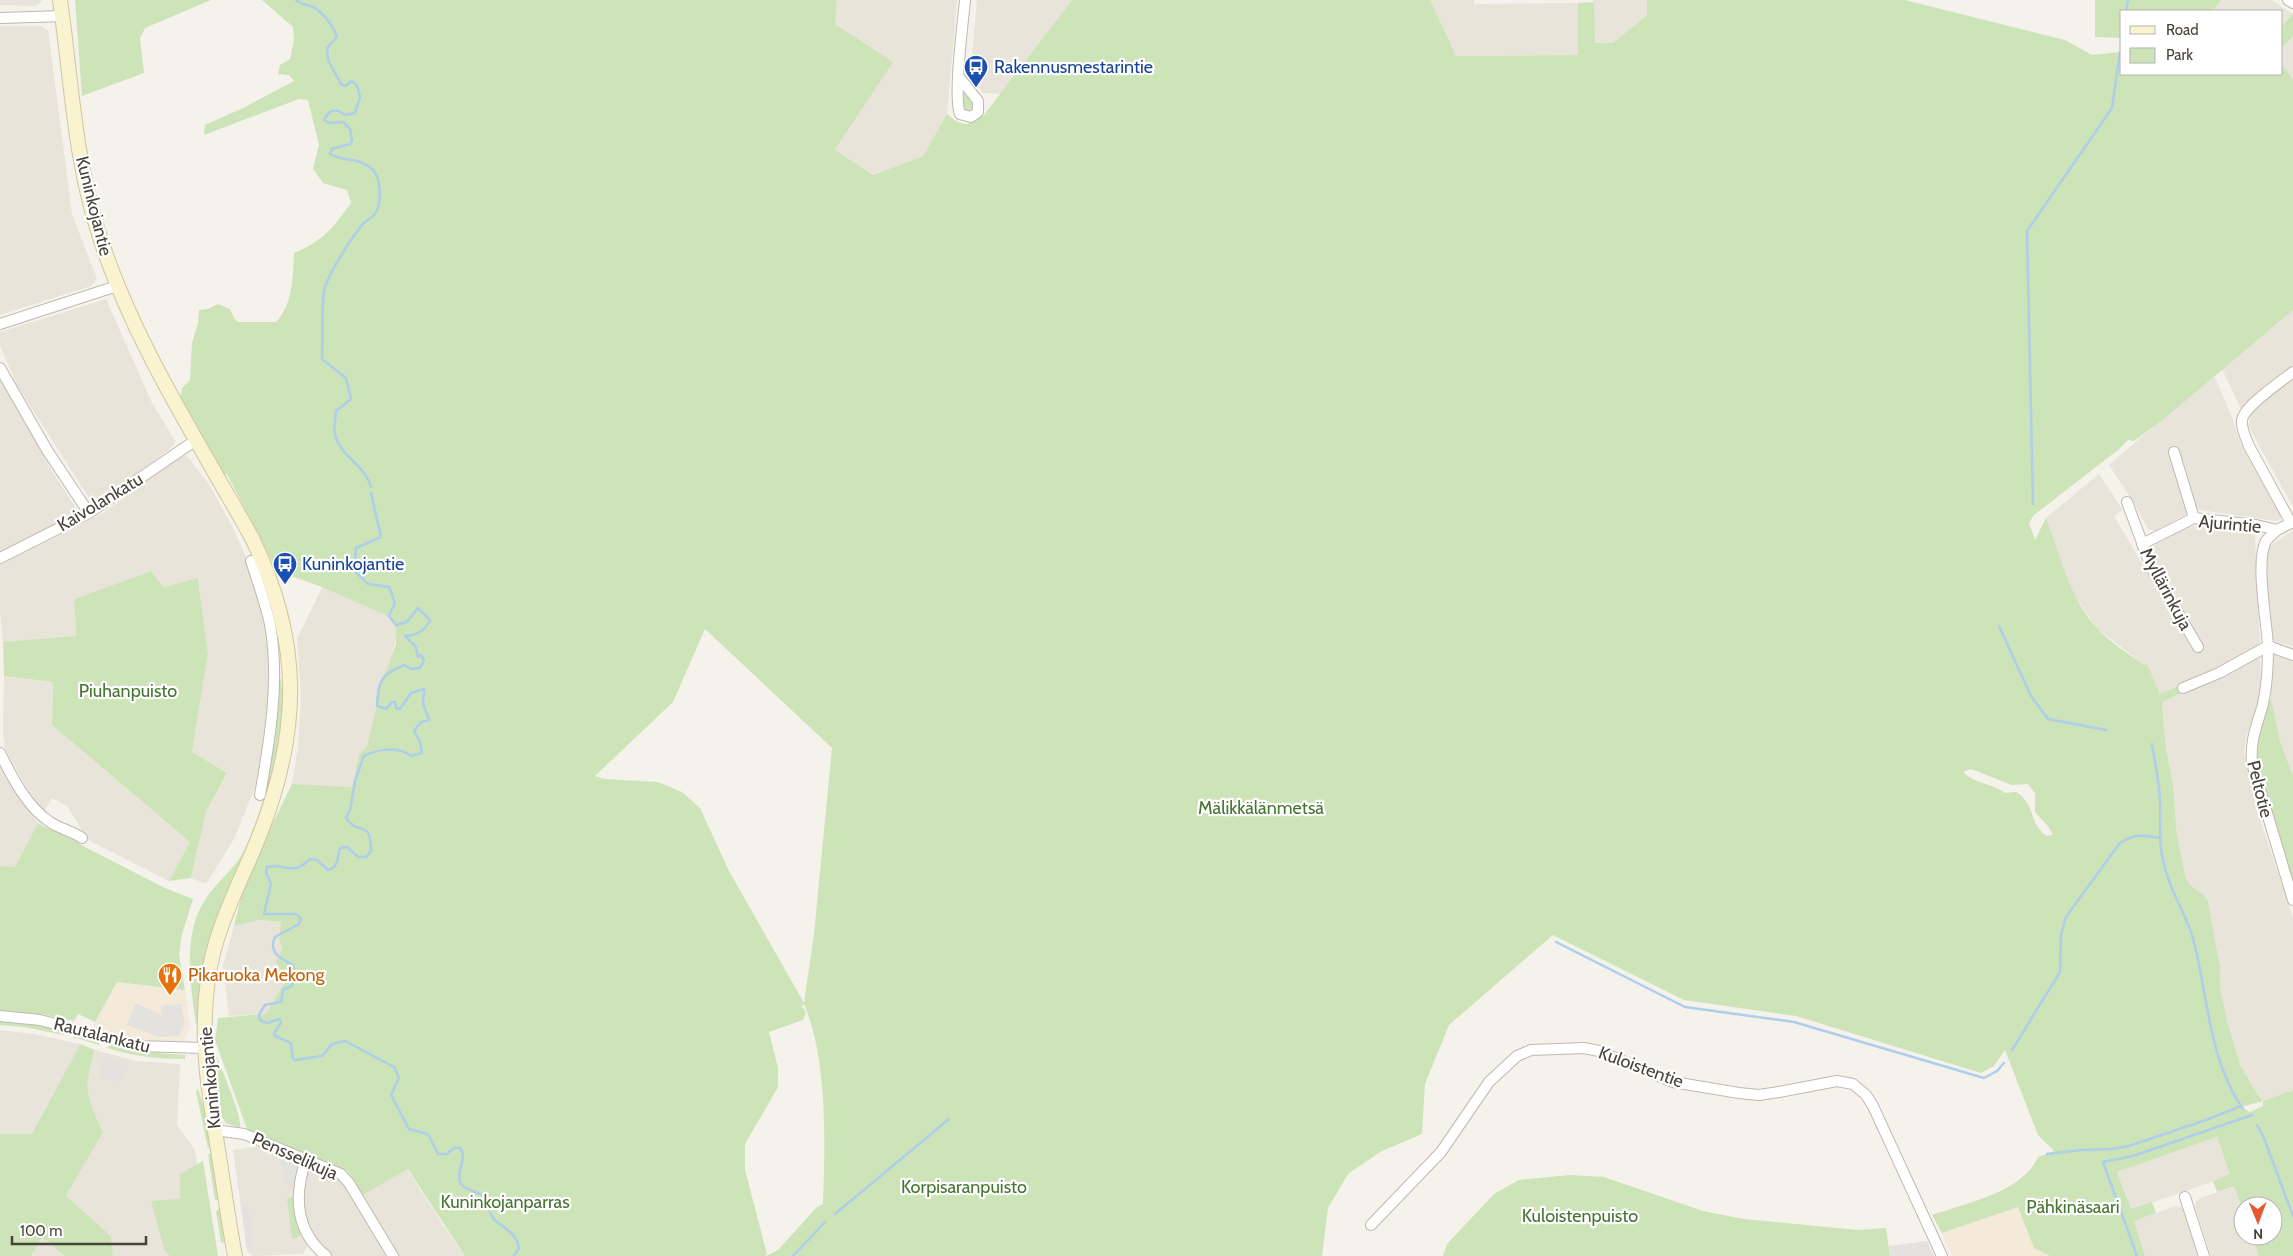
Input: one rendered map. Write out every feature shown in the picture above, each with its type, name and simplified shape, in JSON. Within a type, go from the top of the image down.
[{"type":"main road","name":"Kuninkojantie","points":[[60,0],[75,126],[88,196],[96,227],[117,286],[150,359],[252,538],[266,568],[276,594],[287,642],[290,694],[286,744],[270,805],[224,916],[212,957],[206,996],[204,1048],[214,1130],[234,1256]]},
{"type":"street","points":[[959,77],[965,0]]},
{"type":"street","points":[[2288,0],[2293,3]]},
{"type":"street","points":[[0,18],[62,16]]},
{"type":"street","points":[[0,324],[117,286]]},
{"type":"street","points":[[0,368],[47,450],[89,513]]},
{"type":"street","points":[[2292,522],[2249,446],[2244,434],[2242,420],[2247,410],[2293,372]]},
{"type":"street","name":"Kaivolankatu","points":[[0,558],[89,513],[196,440]]},
{"type":"street","points":[[2174,452],[2194,518]]},
{"type":"street","name":"Myllärinkuja","points":[[2127,502],[2151,567],[2198,647]]},
{"type":"street","name":"Ajurintie","points":[[2142,544],[2194,518],[2256,525],[2277,530],[2292,522]]},
{"type":"street","name":"Peltotie","points":[[2277,530],[2266,542],[2262,561],[2268,646],[2267,679],[2263,703],[2252,738],[2252,763],[2274,842],[2293,900]]},
{"type":"street","points":[[251,561],[263,596],[272,644],[272,725],[260,795]]},
{"type":"street","points":[[272,644],[287,642]]},
{"type":"street","points":[[2183,688],[2219,673],[2268,646],[2293,655]]},
{"type":"street","points":[[0,753],[20,789],[39,814],[60,828],[82,838]]},
{"type":"street","name":"Rautalankatu","points":[[0,1016],[40,1020],[138,1046],[204,1048]]},
{"type":"street","name":"Kuloistentie","points":[[1372,1225],[1441,1152],[1489,1082],[1518,1056],[1531,1050],[1545,1048],[1584,1048],[1614,1057],[1656,1077],[1673,1082],[1739,1093],[1779,1092],[1837,1081],[1853,1084],[1866,1095],[1873,1106],[1942,1256]]},
{"type":"street","name":"Pensselikuja","points":[[214,1130],[244,1134],[345,1178],[392,1256]]},
{"type":"street","points":[[306,1160],[298,1196],[301,1221],[314,1245],[326,1256]]},
{"type":"street","points":[[2185,1197],[2204,1256]]},
{"type":"shaded area","points":[[0,0],[42,0],[38,5],[33,6],[0,5]]},
{"type":"shaded area","points":[[837,0],[957,0],[947,114],[923,156],[873,175],[835,151],[892,62],[834,24]]},
{"type":"shaded area","points":[[977,0],[1072,0],[1001,94],[983,93],[970,78]]},
{"type":"shaded area","points":[[1430,0],[1474,0],[1474,4],[1578,3],[1578,55],[1455,56]]},
{"type":"shaded area","points":[[1593,0],[1647,0],[1647,15],[1613,43],[1594,43]]},
{"type":"shaded area","points":[[2221,0],[2271,0],[2293,14],[2283,25],[2283,10],[2214,10]]},
{"type":"shaded area","points":[[0,26],[40,26],[48,30],[72,214],[97,279],[91,286],[0,315]]},
{"type":"shaded area","points":[[2293,36],[2293,80],[2283,65],[2283,47]]},
{"type":"shaded area","points":[[106,299],[152,403],[175,443],[171,448],[100,501],[95,502],[89,498],[18,387],[0,346],[0,332]]},
{"type":"shaded area","points":[[2293,310],[2293,366],[2242,411],[2222,369]]},
{"type":"shaded area","points":[[2214,375],[2233,420],[2240,443],[2281,513],[2281,519],[2276,521],[2200,510],[2195,505],[2174,450],[2168,454],[2188,510],[2185,515],[2155,531],[2148,529],[2134,503],[2109,465]]},
{"type":"shaded area","points":[[2293,376],[2293,507],[2249,427],[2251,414]]},
{"type":"shaded area","points":[[0,379],[19,413],[50,460],[48,465],[76,508],[71,516],[0,551]]},
{"type":"shaded area","points":[[185,456],[189,458],[210,486],[233,528],[249,564],[266,626],[271,680],[269,712],[261,766],[254,790],[234,839],[206,884],[191,878],[206,812],[227,774],[192,752],[208,655],[198,578],[163,587],[151,571],[74,599],[76,637],[3,642],[0,613],[0,564],[100,515],[180,457]]},
{"type":"shaded area","points":[[2099,474],[2123,510],[2114,516],[2189,644],[2198,640],[2151,559],[2151,551],[2156,544],[2189,527],[2209,522],[2251,529],[2255,534],[2260,647],[2160,694],[2147,663],[2144,665],[2097,628],[2074,595],[2066,579],[2046,518]]},
{"type":"shaded area","points":[[362,505],[399,626],[368,757],[352,787],[292,784],[298,748],[301,695],[297,639]]},
{"type":"shaded area","points":[[2293,530],[2293,646],[2276,642],[2270,637],[2266,557],[2268,549],[2273,544]]},
{"type":"shaded area","points":[[2260,655],[2261,692],[2258,707],[2246,736],[2244,752],[2257,811],[2293,917],[2293,1090],[2263,1101],[2240,1064],[2228,1024],[2221,992],[2220,967],[2208,902],[2204,895],[2190,885],[2185,876],[2178,844],[2173,784],[2166,749],[2162,702]]},
{"type":"shaded area","points":[[2271,655],[2288,655],[2293,664],[2293,776],[2280,741],[2271,698]]},
{"type":"shaded area","points":[[4,676],[53,682],[52,725],[190,842],[169,881],[88,840],[67,806],[52,798],[44,812],[25,785],[5,749],[3,734]]},
{"type":"shaded area","points":[[0,767],[38,823],[15,867],[0,866]]},
{"type":"shaded area","points":[[259,920],[281,922],[279,939],[282,948],[276,962],[289,974],[266,1014],[229,1016],[223,965],[234,926]]},
{"type":"shaded area","points":[[117,982],[185,990],[190,1026],[184,1042],[153,1044],[124,1038],[92,1028]]},
{"type":"shaded area","points":[[135,1003],[162,1015],[161,1006],[181,1004],[185,1023],[179,1036],[159,1037],[127,1025]]},
{"type":"shaded area","points":[[0,1030],[34,1034],[80,1044],[32,1134],[0,1134]]},
{"type":"shaded area","points":[[95,1050],[137,1061],[180,1064],[177,1125],[195,1150],[212,1256],[113,1256],[111,1236],[66,1196],[103,1132],[88,1099],[88,1074]]},
{"type":"shaded area","points":[[104,1056],[129,1064],[124,1079],[118,1077],[116,1083],[97,1077]]},
{"type":"shaded area","points":[[2217,1137],[2231,1175],[2131,1210],[2117,1172]]},
{"type":"shaded area","points":[[262,1146],[303,1163],[297,1184],[310,1241],[303,1254],[253,1256],[247,1251],[233,1150]]},
{"type":"shaded area","points":[[283,1157],[301,1165],[295,1185],[281,1183],[285,1174],[281,1164]]},
{"type":"shaded area","points":[[307,1165],[341,1179],[387,1256],[332,1256],[312,1238],[301,1209]]},
{"type":"shaded area","points":[[407,1169],[465,1256],[399,1256],[363,1195]]},
{"type":"shaded area","points":[[2235,1186],[2238,1196],[2233,1196],[2233,1246],[2256,1246],[2259,1256],[2211,1256],[2195,1206],[2200,1198]]},
{"type":"shaded area","points":[[248,1203],[254,1248],[247,1249],[241,1204]]},
{"type":"shaded area","points":[[2176,1206],[2184,1210],[2198,1256],[2145,1256],[2134,1221]]},
{"type":"shaded area","points":[[2018,1207],[2034,1248],[2050,1256],[1952,1256],[1942,1233]]},
{"type":"shaded area","points":[[42,1236],[65,1256],[31,1256]]},
{"type":"shaded area","points":[[1927,1241],[1934,1256],[1890,1256],[1889,1246]]},
{"type":"green space","points":[[75,0],[211,0],[145,28],[140,38],[144,73],[82,96]]},
{"type":"green space","name":"Mälikkälänmetsä","points":[[262,0],[837,0],[835,24],[893,62],[835,150],[873,175],[923,156],[947,114],[965,124],[974,122],[984,115],[1072,0],[1430,0],[1456,56],[1578,55],[1578,3],[1594,2],[1595,43],[1613,43],[1647,15],[1647,0],[1905,0],[2065,40],[2092,55],[2120,52],[2115,89],[2120,63],[2120,75],[2283,75],[2283,65],[2293,80],[2293,310],[2165,418],[2134,441],[2128,440],[2118,450],[2034,515],[2029,523],[2035,540],[2046,518],[2073,591],[2088,617],[2098,629],[2114,644],[2144,665],[2147,663],[2160,694],[2180,685],[2183,692],[2162,702],[2166,749],[2173,784],[2177,834],[2185,876],[2190,885],[2204,895],[2208,902],[2220,967],[2221,992],[2240,1064],[2263,1101],[2293,1090],[2293,1256],[2259,1256],[2256,1246],[2283,1246],[2283,1196],[2238,1196],[2234,1186],[2217,1192],[2213,1181],[2230,1174],[2217,1137],[2117,1172],[2131,1209],[2152,1202],[2156,1213],[2134,1221],[2145,1256],[2050,1256],[2034,1248],[2018,1207],[1942,1233],[1932,1215],[1977,1201],[2007,1188],[2031,1169],[2038,1157],[2054,1151],[2038,1135],[2005,1050],[1994,1066],[1981,1073],[1796,1016],[1684,1000],[1553,935],[1449,1025],[1425,1084],[1422,1134],[1380,1152],[1348,1174],[1328,1208],[1322,1256],[766,1256],[778,1250],[817,1207],[823,1204],[824,1129],[821,1076],[812,1026],[804,1004],[802,1006],[806,1013],[803,1020],[769,1032],[778,1068],[778,1087],[745,1144],[745,1170],[767,1254],[765,1256],[465,1256],[408,1169],[363,1195],[348,1171],[247,1129],[215,1040],[218,1018],[266,1014],[289,974],[280,969],[276,962],[282,948],[279,939],[281,922],[259,920],[234,926],[246,878],[292,784],[352,787],[359,755],[367,746],[377,706],[378,687],[386,672],[396,644],[396,626],[388,616],[322,587],[277,571],[227,474],[224,475],[180,400],[182,388],[190,380],[192,343],[198,323],[199,310],[208,309],[218,304],[230,309],[235,320],[239,322],[276,322],[282,315],[289,298],[294,253],[313,244],[327,233],[351,203],[347,190],[323,183],[313,169],[319,145],[308,100],[299,99],[204,135],[205,125],[243,108],[294,81],[289,75],[278,74],[280,65],[290,59],[294,40],[293,27]],"holes":[[[705,629],[832,748],[814,934],[804,1003],[729,871],[700,808],[682,792],[658,782],[605,779],[595,776],[673,702]],[[1971,769],[2012,785],[2028,784],[2035,793],[2035,812],[2053,834],[2047,836],[2041,831],[2027,802],[2016,792],[2005,793],[1973,779],[1963,772]],[[2263,1101],[2263,1106],[2250,1112],[2241,1107]]]},
{"type":"green space","points":[[2095,0],[2221,0],[2214,10],[2120,10],[2120,38],[2095,37]]},
{"type":"green space","points":[[2293,14],[2293,36],[2283,47],[2283,25]]},
{"type":"green space","points":[[964,91],[973,104],[972,109],[967,111],[963,110],[961,92]]},
{"type":"green space","name":"Piuhanpuisto","points":[[151,571],[163,587],[198,578],[208,655],[192,752],[227,773],[206,812],[191,878],[169,881],[190,842],[52,725],[53,682],[4,676],[3,642],[76,636],[74,599]]},
{"type":"green space","points":[[281,679],[284,716],[274,773],[256,828],[216,922],[203,976],[196,1026],[190,977],[191,943],[194,927],[199,911],[207,897],[243,853],[260,811],[271,755],[275,680]]},
{"type":"green space","points":[[2271,698],[2280,741],[2293,776],[2293,886],[2258,767],[2256,748],[2258,732]]},
{"type":"green space","points":[[38,823],[71,838],[165,888],[193,899],[182,934],[179,954],[185,990],[117,982],[95,1022],[78,1014],[74,1021],[41,1014],[0,1012],[0,866],[15,867]]},
{"type":"green space","points":[[0,1021],[66,1031],[64,1035],[24,1027],[0,1025]]},
{"type":"green space","points":[[75,1033],[100,1042],[99,1045],[73,1037]]},
{"type":"green space","points":[[80,1044],[95,1050],[89,1074],[88,1092],[103,1132],[66,1196],[111,1236],[113,1256],[65,1256],[42,1237],[31,1256],[0,1256],[0,1134],[32,1134]]},
{"type":"green space","points":[[111,1045],[145,1052],[185,1055],[185,1059],[136,1055],[107,1048]]},
{"type":"green space","points":[[211,1046],[238,1112],[240,1128],[226,1123],[220,1114]]},
{"type":"green space","points":[[198,1089],[210,1144],[208,1149],[196,1091]]},
{"type":"green space","points":[[208,1154],[211,1154],[218,1200],[215,1200]]},
{"type":"green space","points":[[203,1161],[218,1256],[170,1256],[165,1251],[151,1201],[180,1199],[180,1174]]},
{"type":"green space","name":"Kuloistenpuisto","points":[[1570,1175],[1604,1177],[1703,1211],[1744,1219],[1858,1230],[1886,1228],[1890,1256],[1443,1256],[1447,1244],[1494,1194],[1519,1180]]},
{"type":"green space","points":[[293,1197],[302,1233],[292,1239],[287,1199]]},
{"type":"green space","points":[[218,1209],[221,1210],[224,1243],[221,1242],[216,1212]]},
{"type":"waterway","points":[[296,0],[301,4],[318,10],[330,24],[337,37],[327,48],[328,60],[341,84],[346,86],[351,81],[357,85],[360,97],[355,113],[345,115],[336,110],[330,112],[324,120],[329,123],[343,122],[350,129],[352,140],[350,144],[332,149],[330,154],[367,165],[375,173],[379,183],[378,208],[373,216],[357,231],[332,272],[325,287],[323,311],[322,359],[346,378],[351,399],[336,411],[335,435],[342,449],[364,473],[371,487]]},
{"type":"waterway","points":[[2126,10],[2128,0]]},
{"type":"waterway","points":[[2033,504],[2027,231],[2112,108],[2120,52]]},
{"type":"waterway","points":[[371,493],[381,537],[356,548],[354,570],[368,584],[389,587],[395,603],[389,616],[396,625],[407,622],[418,608],[430,620],[420,632],[405,636],[416,647],[418,657],[421,655],[424,661],[420,668],[411,669],[404,665],[386,675],[378,690],[377,706],[386,709],[392,702],[395,702],[396,708],[400,709],[411,693],[424,689],[423,703],[429,720],[421,722],[414,731],[420,742],[422,753],[411,756],[400,751],[388,750],[364,756],[355,781],[350,810],[346,818],[355,827],[367,831],[371,851],[366,857],[358,857],[347,847],[340,848],[336,865],[328,870],[317,860],[310,859],[304,864],[293,868],[267,867],[266,872],[271,884],[264,914],[295,914],[301,918],[299,924],[275,937],[273,943],[276,954],[293,965],[295,976],[292,986],[283,990],[281,1002],[265,1005],[259,1015],[260,1020],[267,1023],[280,1019],[281,1023],[274,1033],[275,1036],[291,1043],[293,1059],[295,1060],[322,1056],[332,1044],[345,1041],[394,1067],[399,1078],[391,1095],[409,1129],[428,1134],[438,1154],[447,1154],[454,1148],[460,1148],[463,1157],[459,1176],[460,1181],[466,1189],[482,1195],[492,1217],[515,1238],[519,1248],[514,1256]]},
{"type":"waterway","points":[[1999,626],[2031,696],[2048,719],[2106,730]]},
{"type":"waterway","points":[[2152,744],[2159,793],[2162,856],[2170,884],[2194,942],[2216,1049],[2223,1070],[2243,1109]]},
{"type":"waterway","points":[[2012,1050],[2060,972],[2061,934],[2066,917],[2119,844],[2139,836],[2160,838]]},
{"type":"waterway","points":[[1556,942],[1685,1007],[1794,1022],[1984,1078],[1997,1071],[2004,1063]]},
{"type":"waterway","points":[[2047,1154],[2129,1146],[2241,1106]]},
{"type":"waterway","points":[[2137,1256],[2103,1162],[2133,1156],[2252,1115]]},
{"type":"waterway","points":[[835,1214],[949,1119]]},
{"type":"waterway","points":[[2257,1125],[2264,1138],[2293,1216]]},
{"type":"waterway","points":[[793,1256],[825,1222]]},
{"type":"place","name":"Rakennusmestarintie","points":[[976,88]]},
{"type":"place","name":"Kuninkojantie","points":[[285,585]]},
{"type":"place","name":"Pikaruoka Mekong","points":[[170,996]]},
{"type":"park label","name":"Korpisaranpuisto","points":[[964,1187]]},
{"type":"park label","name":"Kuninkojanparras","points":[[505,1202]]},
{"type":"park label","name":"Pähkinäsaari","points":[[2073,1207]]}]
